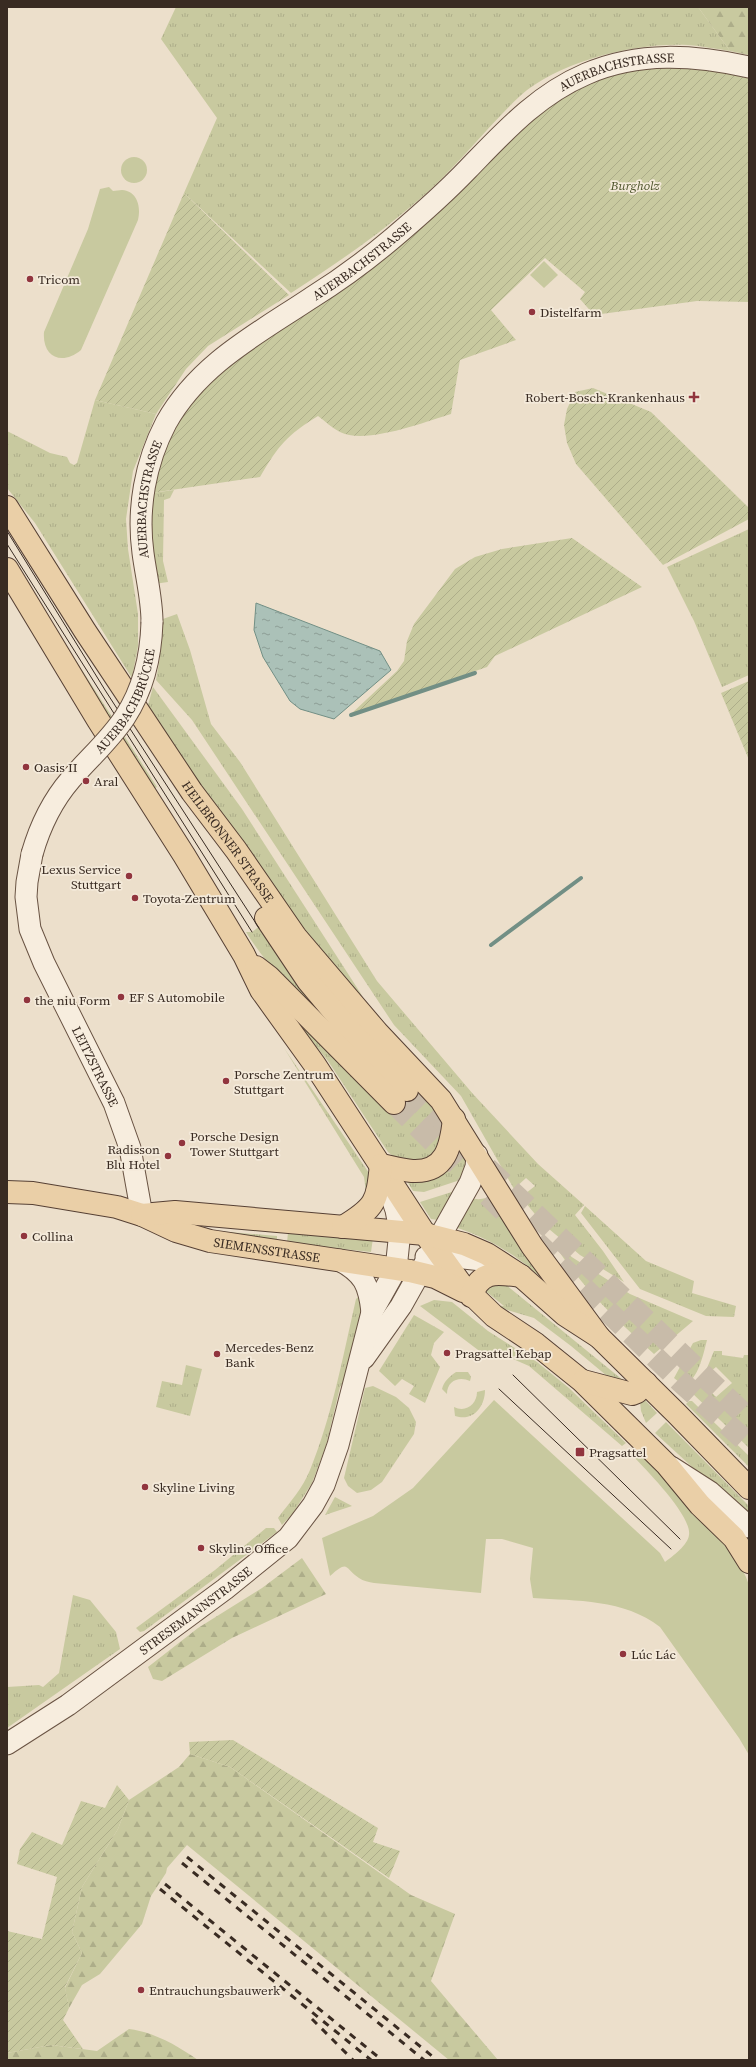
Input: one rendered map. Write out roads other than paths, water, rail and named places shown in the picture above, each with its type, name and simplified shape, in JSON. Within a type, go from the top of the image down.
[{"type":"main road","name":"AUERBACHSTRASSE","points":[[152,622],[141,538],[141,514],[146,479],[155,447],[166,423],[185,394],[208,369],[232,349],[340,279],[391,240],[440,197],[525,111],[561,86],[606,67],[658,57],[701,58],[749,67]]},
{"type":"main road","name":"HEILBRONNER STRASSE","points":[[7,507],[85,631],[192,792],[236,850],[296,937],[377,1032],[437,1094],[477,1155]]},
{"type":"main road","points":[[7,569],[98,720],[184,855],[244,955],[261,990],[315,1065],[381,1165],[429,1252],[447,1281],[471,1296],[494,1316],[547,1352],[582,1381],[667,1464],[700,1505],[734,1538],[749,1562]]},
{"type":"main road","name":"AUERBACHBRÜCKE","points":[[32,854],[43,822],[60,793],[116,730],[132,706],[148,665],[152,622]]},
{"type":"main road","points":[[192,792],[225,854],[308,981],[351,1032],[400,1096],[244,955]]},
{"type":"main road","name":"LEITZSTRASSE","points":[[32,854],[26,898],[30,929],[44,963],[114,1103],[130,1148],[142,1215]]},
{"type":"main road","points":[[381,1165],[411,1171],[428,1169],[440,1162],[451,1144],[454,1119]]},
{"type":"main road","points":[[429,1252],[470,1183],[476,1167],[477,1155]]},
{"type":"main road","points":[[477,1155],[532,1246],[599,1337],[748,1486]]},
{"type":"main road","points":[[343,1227],[362,1216],[374,1203],[379,1185],[381,1165]]},
{"type":"main road","points":[[381,1165],[396,1210],[400,1231],[396,1269]]},
{"type":"main road","name":"SIEMENSSTRASSE","points":[[7,1192],[33,1193],[117,1206],[142,1215],[176,1231],[210,1241],[396,1269]]},
{"type":"main road","name":"SIEMENSSTRASSE","points":[[142,1215],[175,1212],[343,1227]]},
{"type":"main road","points":[[277,1252],[282,1234],[280,1222]]},
{"type":"main road","points":[[343,1227],[400,1231],[429,1252]]},
{"type":"main road","points":[[396,1269],[429,1252],[464,1244],[501,1262],[521,1276],[565,1315],[599,1337]]},
{"type":"main road","name":"STRESEMANNSTRASSE","points":[[357,1369],[401,1306],[429,1252]]},
{"type":"main road","points":[[339,1260],[351,1266],[367,1284],[372,1312]]},
{"type":"main road","name":"STRESEMANNSTRASSE","points":[[7,1744],[68,1705],[137,1655],[288,1538],[316,1500],[332,1465],[372,1312],[396,1269]]},
{"type":"main road","points":[[471,1296],[474,1286],[481,1278],[489,1274],[521,1276]]},
{"type":"main road","points":[[582,1381],[632,1394],[637,1392],[646,1383]]},
{"type":"main road","points":[[667,1464],[710,1492],[749,1527]]},
{"type":"water","points":[[256,603],[380,651],[391,670],[334,719],[300,709],[290,701],[263,657],[254,630]]},
{"type":"waterway","points":[[351,715],[475,673]]},
{"type":"waterway","points":[[491,945],[581,878]]},
{"type":"tunnel","points":[[407,1090],[464,1145]]},
{"type":"tunnel","points":[[394,1103],[507,1214]]},
{"type":"tunnel","points":[[487,1168],[749,1419]]},
{"type":"tunnel","points":[[536,1242],[681,1382],[749,1444]]},
{"type":"tram line","points":[[7,531],[105,690],[259,928]]},
{"type":"tram line","points":[[7,544],[252,932]]},
{"type":"tram line","points":[[513,1375],[680,1539]]},
{"type":"tram line","points":[[499,1389],[671,1549]]},
{"type":"railway","points":[[187,1857],[437,2060]]},
{"type":"railway","points":[[182,1863],[424,2060]]},
{"type":"railway","points":[[165,1884],[382,2060]]},
{"type":"railway","points":[[160,1889],[371,2060]]},
{"type":"railway","points":[[312,2019],[353,2060]]},
{"type":"place","name":"Tricom","points":[[30,279]]},
{"type":"place","name":"Distelfarm","points":[[532,312]]},
{"type":"place","name":"Robert-Bosch-Krankenhaus","points":[[694,397]]},
{"type":"place","name":"Oasis II","points":[[26,767]]},
{"type":"place","name":"Aral","points":[[86,781]]},
{"type":"place","name":"Lexus Service Stuttgart","points":[[129,876]]},
{"type":"place","name":"Toyota-Zentrum","points":[[135,898]]},
{"type":"place","name":"EF S Automobile","points":[[121,997]]},
{"type":"place","name":"the niu Form","points":[[27,1000]]},
{"type":"place","name":"Porsche Zentrum Stuttgart","points":[[226,1081]]},
{"type":"place","name":"Porsche Design Tower Stuttgart","points":[[182,1143]]},
{"type":"place","name":"Radisson Blu Hotel","points":[[168,1156]]},
{"type":"place","name":"Collina","points":[[24,1236]]},
{"type":"place","name":"Pragsattel Kebap","points":[[447,1353]]},
{"type":"place","name":"Mercedes-Benz Bank","points":[[217,1354]]},
{"type":"place","name":"Pragsattel","points":[[580,1452]]},
{"type":"place","name":"Skyline Living","points":[[145,1487]]},
{"type":"place","name":"Skyline Office","points":[[201,1548]]},
{"type":"place","name":"Lúc Lác","points":[[623,1654]]},
{"type":"place","name":"Entrauchungsbauwerk","points":[[141,1990]]},
{"type":"park label","name":"Burgholz","points":[[635,185]]}]
